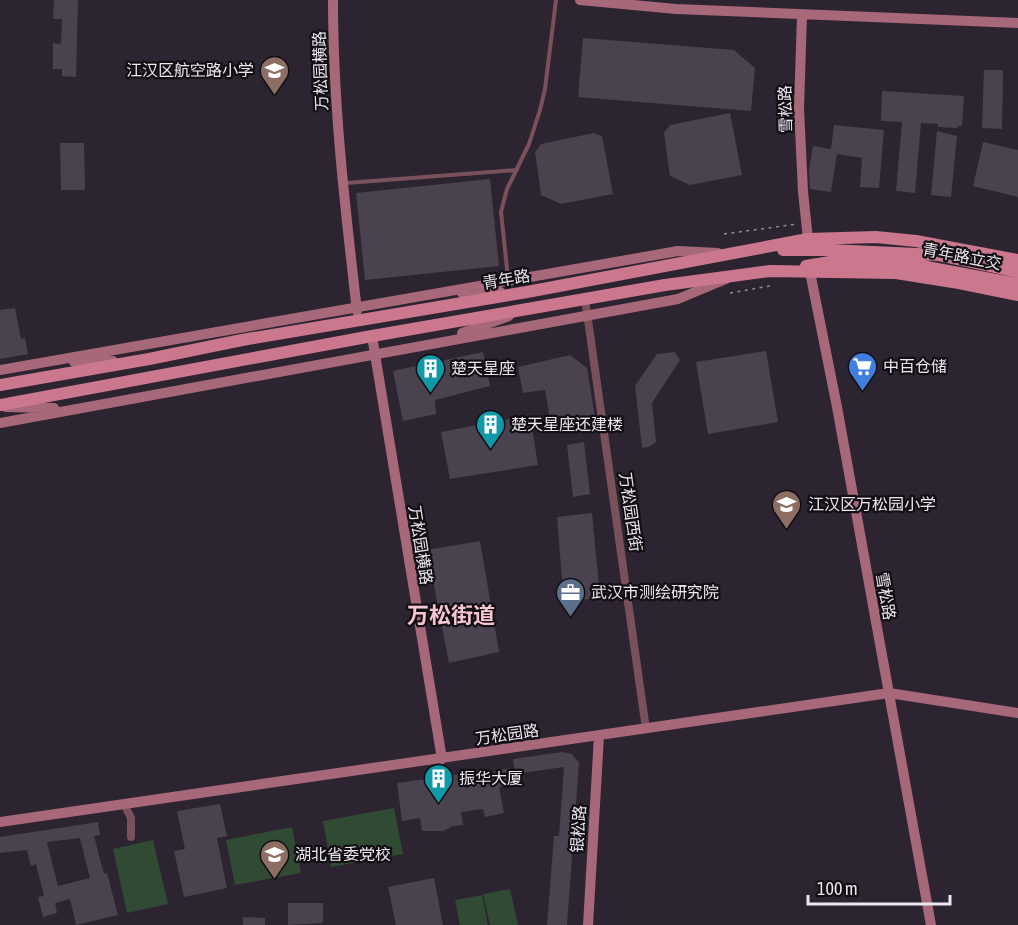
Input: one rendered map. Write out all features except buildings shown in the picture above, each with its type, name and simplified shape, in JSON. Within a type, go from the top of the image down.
[{"type":"main road","name":"青年路","points":[[0,385],[140,361],[242,340],[758,250],[808,239],[843,237],[916,241],[1018,260]]},
{"type":"main road","points":[[758,250],[901,257]]},
{"type":"main road","name":"青年路立交","points":[[901,257],[938,255],[1018,272]]},
{"type":"main road","points":[[770,271],[830,262],[901,257]]},
{"type":"main road","name":"青年路立交","points":[[901,257],[1018,284]]},
{"type":"main road","name":"青年路","points":[[0,406],[530,308],[770,271],[896,273],[959,283],[1018,296]]},
{"type":"street","name":"万松园横路","points":[[333,0],[333,62],[342,183],[358,321]]},
{"type":"street","points":[[580,0],[676,9],[1018,23]]},
{"type":"street","name":"雪松路","points":[[802,15],[798,108],[808,239]]},
{"type":"street","points":[[0,370],[508,279],[678,251],[734,254]]},
{"type":"street","name":"雪松路","points":[[810,272],[837,407],[931,925]]},
{"type":"street","points":[[0,423],[678,299],[734,276]]},
{"type":"street","points":[[426,294],[527,291]]},
{"type":"street","name":"万松园西街","points":[[585,299],[646,729]]},
{"type":"street","points":[[433,343],[530,308]]},
{"type":"street","name":"万松园横路","points":[[372,336],[442,759]]},
{"type":"street","points":[[41,363],[140,361]]},
{"type":"street","points":[[0,406],[75,409]]},
{"type":"street","name":"万松园路","points":[[0,822],[889,693],[1018,713]]},
{"type":"street","name":"银松路","points":[[588,925],[599,736]]},
{"type":"street","points":[[124,804],[131,818],[131,837]]},
{"type":"lane","points":[[508,279],[501,212],[507,189],[529,144],[545,89],[556,0]]},
{"type":"lane","points":[[342,183],[517,170]]},
{"type":"path","points":[[724,234],[798,224]]},
{"type":"path","points":[[730,293],[770,286]]},
{"type":"green space","points":[[394,808],[403,854],[331,867],[323,821]]},
{"type":"green space","points":[[292,827],[301,873],[235,885],[226,840]]},
{"type":"green space","points":[[153,840],[168,904],[127,913],[113,849]]},
{"type":"green space","points":[[510,889],[518,925],[490,925],[483,894]]},
{"type":"green space","points":[[482,895],[488,925],[460,925],[455,900]]},
{"type":"place","name":"江汉区航空路小学","points":[[275,96]]},
{"type":"place","name":"中百仓储","points":[[862,392]]},
{"type":"place","name":"楚天星座","points":[[430,394]]},
{"type":"place","name":"楚天星座还建楼","points":[[490,450]]},
{"type":"place","name":"江汉区万松园小学","points":[[787,530]]},
{"type":"place","name":"武汉市测绘研究院","points":[[570,618]]},
{"type":"place","name":"振华大厦","points":[[438,804]]},
{"type":"place","name":"湖北省委党校","points":[[274,880]]},
{"type":"district","name":"万松街道","points":[[451,615]]}]
